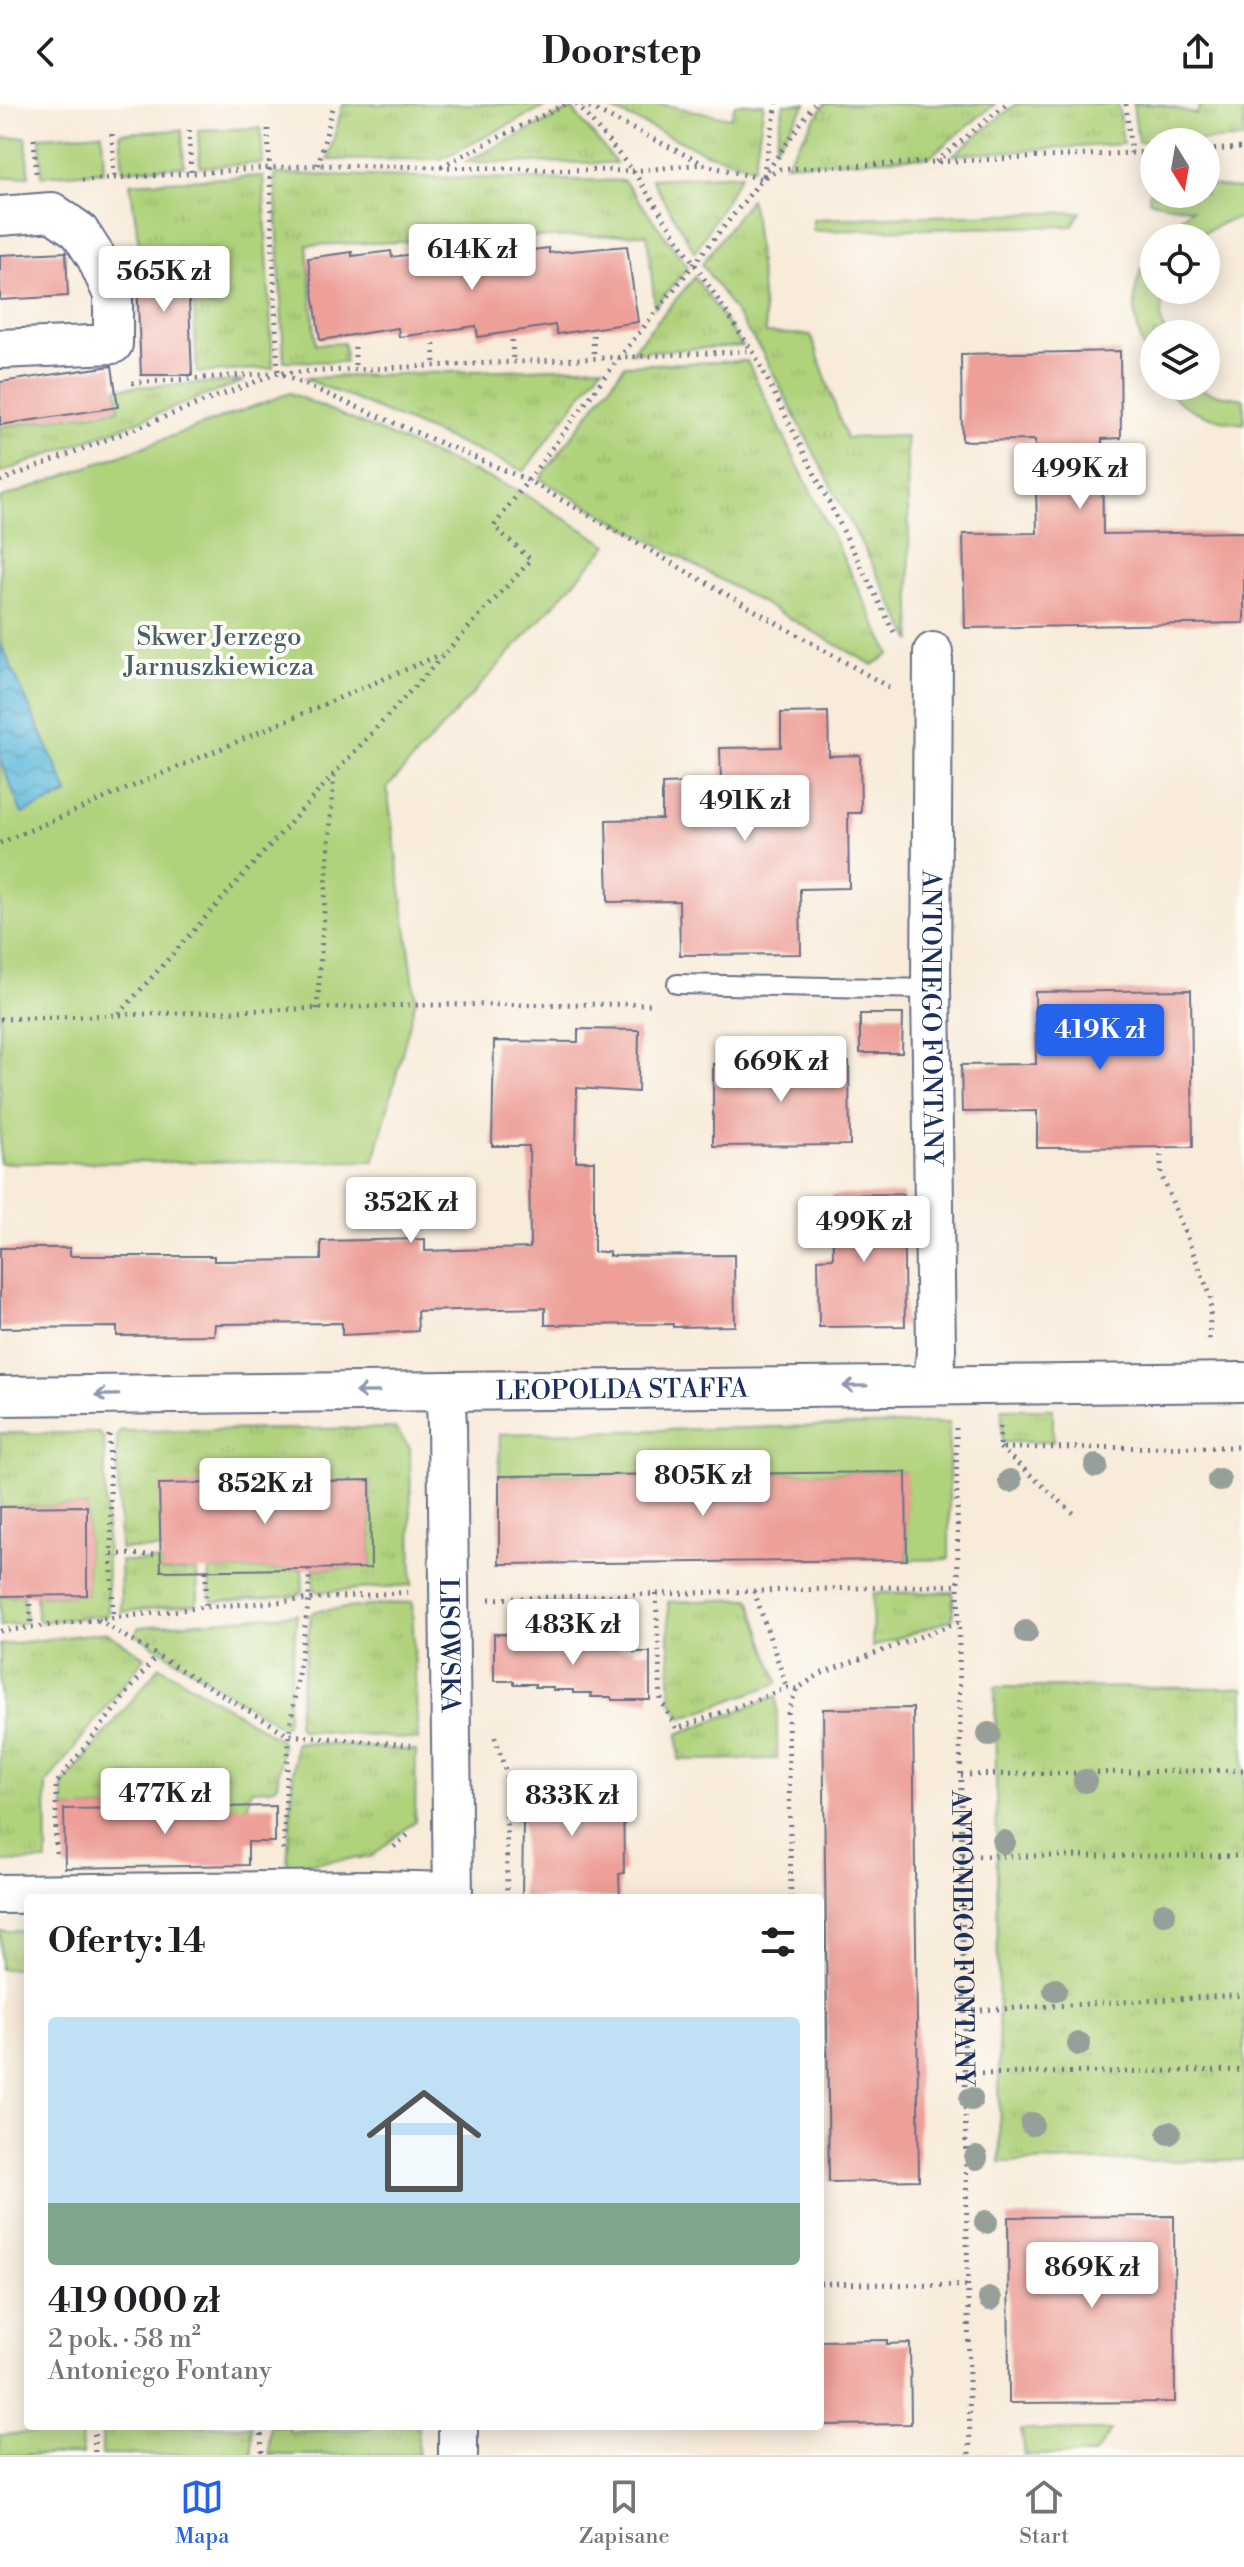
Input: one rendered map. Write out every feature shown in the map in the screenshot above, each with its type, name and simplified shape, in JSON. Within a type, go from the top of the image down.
[{"type":"street","points":[[0,216],[52,212],[79,231],[96,257],[113,295],[113,344],[0,349]]},
{"type":"street","name":"ANTONIEGO FONTANY","points":[[933,652],[931,989],[936,1350],[933,1385]]},
{"type":"street","name":"LEOPOLDA STAFFA","points":[[0,1396],[1244,1382]]},
{"type":"street","name":"LISOWSKA","points":[[445,1391],[453,1894]]},
{"type":"street","points":[[0,1894],[373,1890],[437,1894]]},
{"type":"street","points":[[458,2430],[458,2455]]},
{"type":"lane","points":[[677,984],[931,989]]},
{"type":"path","points":[[318,165],[334,104]]},
{"type":"path","points":[[440,167],[565,104]]},
{"type":"path","points":[[580,104],[702,164],[762,179],[780,169],[1140,153]]},
{"type":"path","points":[[580,104],[633,171],[753,351],[897,639]]},
{"type":"path","points":[[762,179],[777,104]]},
{"type":"path","points":[[118,1015],[531,560],[494,526],[619,358],[762,179],[814,104]]},
{"type":"path","points":[[936,162],[1006,104]]},
{"type":"path","points":[[1126,104],[1131,153]]},
{"type":"path","points":[[268,129],[278,373]]},
{"type":"path","points":[[189,130],[191,174]]},
{"type":"path","points":[[112,134],[114,178]]},
{"type":"path","points":[[34,139],[36,183]]},
{"type":"path","points":[[1220,149],[1244,148]]},
{"type":"path","points":[[68,181],[318,165],[633,171],[702,164]]},
{"type":"path","points":[[593,335],[594,359]]},
{"type":"path","points":[[512,340],[513,362]]},
{"type":"path","points":[[434,344],[435,366]]},
{"type":"path","points":[[355,347],[355,370]]},
{"type":"path","points":[[128,383],[753,351]]},
{"type":"path","points":[[0,481],[278,373],[527,480],[903,696]]},
{"type":"path","points":[[0,843],[447,652]]},
{"type":"path","points":[[317,1009],[334,774]]},
{"type":"path","points":[[0,1019],[413,1005],[661,1004]]},
{"type":"path","points":[[1161,1147],[1161,1174],[1211,1297],[1209,1347]]},
{"type":"path","name":"ANTONIEGO FONTANY","points":[[956,1419],[970,2455]]},
{"type":"path","points":[[999,1420],[1000,1448],[1077,1516]]},
{"type":"path","points":[[109,1426],[113,1619]]},
{"type":"path","points":[[1000,1448],[1244,1447]]},
{"type":"path","points":[[112,1554],[161,1555]]},
{"type":"path","points":[[283,1854],[289,1735],[309,1599],[309,1568]]},
{"type":"path","points":[[206,1571],[206,1607]]},
{"type":"path","points":[[488,1599],[959,1585]]},
{"type":"path","points":[[0,1631],[206,1607],[421,1591]]},
{"type":"path","points":[[754,1591],[787,1688]]},
{"type":"path","points":[[656,1594],[661,1701],[677,1729],[787,1688],[797,1689]]},
{"type":"path","points":[[30,1596],[31,1628]]},
{"type":"path","points":[[98,1620],[289,1735],[424,1747]]},
{"type":"path","points":[[791,1894],[788,1711],[797,1689],[820,1674],[959,1622]]},
{"type":"path","points":[[56,1856],[56,1784],[157,1655]]},
{"type":"path","points":[[961,1775],[1244,1770]]},
{"type":"path","points":[[383,1856],[415,1829]]},
{"type":"path","points":[[962,1856],[1244,1856]]},
{"type":"path","points":[[965,2011],[1244,1995]]},
{"type":"path","points":[[965,2074],[1244,2070]]},
{"type":"path","points":[[824,2283],[968,2286]]},
{"type":"path","points":[[94,2430],[95,2455]]},
{"type":"path","points":[[261,2430],[262,2455]]},
{"type":"green space","points":[[343,104],[550,104],[441,159],[328,160]]},
{"type":"green space","points":[[600,104],[659,104],[731,118],[735,104],[764,104],[754,167],[706,153]]},
{"type":"green space","points":[[784,104],[806,104],[775,148]]},
{"type":"green space","points":[[825,104],[995,104],[929,157],[785,164]]},
{"type":"green space","points":[[1016,104],[1118,104],[1123,144],[953,155]]},
{"type":"green space","points":[[1133,104],[1159,104],[1197,114],[1201,104],[1244,110],[1244,139],[1220,140],[1220,128],[1140,128],[1138,142]]},
{"type":"green space","points":[[572,109],[616,163],[465,162]]},
{"type":"green space","points":[[261,128],[263,163],[200,167],[198,130]]},
{"type":"green space","points":[[182,130],[184,166],[123,170],[120,133]]},
{"type":"green space","points":[[102,133],[104,171],[42,176],[40,137]]},
{"type":"green space","points":[[26,137],[29,176],[0,178],[0,138]]},
{"type":"green space","points":[[275,174],[624,181],[688,267],[655,307],[647,234],[307,245],[316,344],[344,343],[345,362],[284,361]]},
{"type":"green space","points":[[741,174],[695,252],[651,179]]},
{"type":"green space","points":[[263,176],[273,368],[197,373],[191,250],[140,250],[130,183]]},
{"type":"green space","points":[[1220,187],[1244,190],[1244,217],[1220,224],[1172,224],[1192,209],[1187,208],[1220,208]]},
{"type":"green space","points":[[750,199],[766,333],[811,335],[846,438],[906,436],[912,641],[762,352],[702,264]]},
{"type":"green space","points":[[1081,212],[1072,226],[813,231],[813,219]]},
{"type":"green space","points":[[1140,275],[1140,304],[1162,304],[1162,320],[1140,320],[1140,336],[1135,309]]},
{"type":"green space","points":[[695,277],[742,346],[631,352]]},
{"type":"green space","points":[[747,361],[890,654],[873,665],[540,479],[625,365]]},
{"type":"green space","points":[[603,366],[524,471],[304,378]]},
{"type":"green space","points":[[244,381],[0,473],[0,427],[119,409],[117,388]]},
{"type":"green space","name":"Skwer Jerzego Jarnuszkiewicza","points":[[290,393],[519,491],[608,545],[387,788],[416,999],[374,1161],[0,1163],[0,499]]},
{"type":"green space","points":[[1220,395],[1244,399],[1244,424],[1199,413],[1177,400],[1220,400]]},
{"type":"green space","points":[[1002,1409],[1053,1409],[1053,1442],[1002,1442]]},
{"type":"green space","points":[[949,1423],[949,1559],[907,1560],[905,1472],[499,1476],[500,1434]]},
{"type":"green space","points":[[395,1428],[410,1448],[412,1585],[318,1592],[314,1588],[313,1569],[371,1567],[370,1481],[161,1549],[120,1549],[117,1438],[120,1431]]},
{"type":"green space","points":[[0,1433],[99,1433],[104,1439],[108,1615],[41,1622],[37,1618],[36,1596],[87,1595],[87,1506],[0,1507]]},
{"type":"green space","points":[[120,1561],[161,1561],[161,1571],[197,1571],[196,1604],[121,1612]]},
{"type":"green space","points":[[302,1569],[303,1591],[299,1595],[213,1602],[210,1598],[209,1570]]},
{"type":"green space","points":[[953,1592],[953,1619],[872,1647],[873,1593]]},
{"type":"green space","points":[[0,1596],[24,1596],[26,1620],[23,1623],[0,1626]]},
{"type":"green space","points":[[750,1599],[778,1683],[682,1718],[671,1700],[668,1602]]},
{"type":"green space","points":[[412,1602],[418,1740],[301,1730],[297,1724],[311,1614],[315,1611]]},
{"type":"green space","points":[[297,1614],[286,1724],[282,1727],[135,1634],[139,1627]]},
{"type":"green space","points":[[106,1632],[145,1657],[46,1784],[47,1861],[0,1862],[0,1645]]},
{"type":"green space","points":[[160,1666],[279,1739],[282,1746],[277,1785],[271,1789],[250,1790],[248,1807],[64,1809],[63,1785]]},
{"type":"green space","points":[[995,1687],[1244,1688],[1244,2160],[1000,2162]]},
{"type":"green space","points":[[777,1696],[777,1759],[679,1760],[678,1734]]},
{"type":"green space","points":[[295,1744],[416,1751],[415,1821],[371,1857],[287,1865]]},
{"type":"green space","points":[[0,1931],[24,1931],[22,1969],[0,1969]]},
{"type":"green space","points":[[81,2430],[82,2455],[0,2455],[0,2435]]},
{"type":"green space","points":[[102,2430],[252,2430],[252,2455],[102,2455]]},
{"type":"green space","points":[[269,2430],[418,2430],[418,2455],[269,2455]]},
{"type":"green space","points":[[1021,2430],[1111,2430],[1094,2455],[1024,2455]]},
{"type":"water","points":[[0,642],[69,794],[22,814],[0,760]]},
{"type":"building","points":[[627,246],[638,322],[557,334],[555,325],[478,337],[476,326],[399,337],[398,328],[320,340],[308,258],[391,251],[392,257],[430,252],[431,256],[468,250],[469,257],[549,248],[549,253]]},
{"type":"building","points":[[66,252],[68,296],[0,300],[0,255]]},
{"type":"building","points":[[187,252],[192,375],[141,375],[136,254]]},
{"type":"building","points":[[1120,351],[1121,438],[1102,439],[1103,534],[1244,532],[1244,623],[965,628],[963,534],[1037,533],[1035,440],[962,441],[961,354]]},
{"type":"building","points":[[112,366],[118,407],[0,425],[0,382]]},
{"type":"building","points":[[828,712],[829,756],[860,755],[861,813],[848,813],[849,888],[800,889],[801,954],[680,955],[679,901],[608,902],[606,820],[662,819],[662,784],[721,782],[720,748],[781,747],[781,713]]},
{"type":"building","points":[[1191,990],[1193,1147],[1037,1148],[1037,1111],[962,1112],[961,1065],[1036,1064],[1035,992]]},
{"type":"building","points":[[860,1014],[903,1014],[902,1053],[860,1053]]},
{"type":"building","points":[[578,1029],[639,1030],[638,1092],[577,1088],[576,1161],[594,1161],[594,1252],[609,1252],[609,1256],[734,1255],[735,1326],[545,1325],[545,1308],[417,1311],[418,1331],[342,1335],[342,1323],[215,1324],[214,1335],[117,1336],[117,1327],[0,1328],[0,1248],[70,1248],[70,1256],[214,1256],[214,1261],[321,1260],[321,1241],[425,1239],[425,1251],[530,1248],[529,1146],[492,1146],[494,1041],[578,1042]]},
{"type":"building","points":[[849,1062],[850,1145],[713,1146],[713,1064]]},
{"type":"building","points":[[903,1194],[905,1326],[819,1327],[818,1259],[833,1258],[832,1195]]},
{"type":"building","points":[[906,1472],[907,1560],[499,1564],[499,1476]]},
{"type":"building","points":[[370,1480],[371,1568],[161,1571],[159,1484]]},
{"type":"building","points":[[87,1506],[87,1595],[0,1596],[0,1507]]},
{"type":"building","points":[[494,1634],[534,1635],[534,1639],[593,1645],[592,1649],[650,1652],[650,1700],[612,1700],[611,1697],[591,1697],[592,1693],[553,1690],[553,1687],[535,1687],[535,1684],[514,1684],[514,1681],[494,1681]]},
{"type":"building","points":[[913,1708],[919,2180],[829,2182],[823,1709]]},
{"type":"building","points":[[623,1779],[624,1873],[619,1874],[620,1894],[522,1894],[523,1823],[519,1820],[518,1781]]},
{"type":"building","points":[[275,1806],[275,1842],[248,1842],[248,1865],[65,1868],[64,1809]]},
{"type":"building","points":[[1174,2216],[1175,2402],[1009,2403],[1008,2217]]},
{"type":"building","points":[[887,2340],[887,2344],[910,2343],[911,2424],[824,2425],[824,2341]]}]
